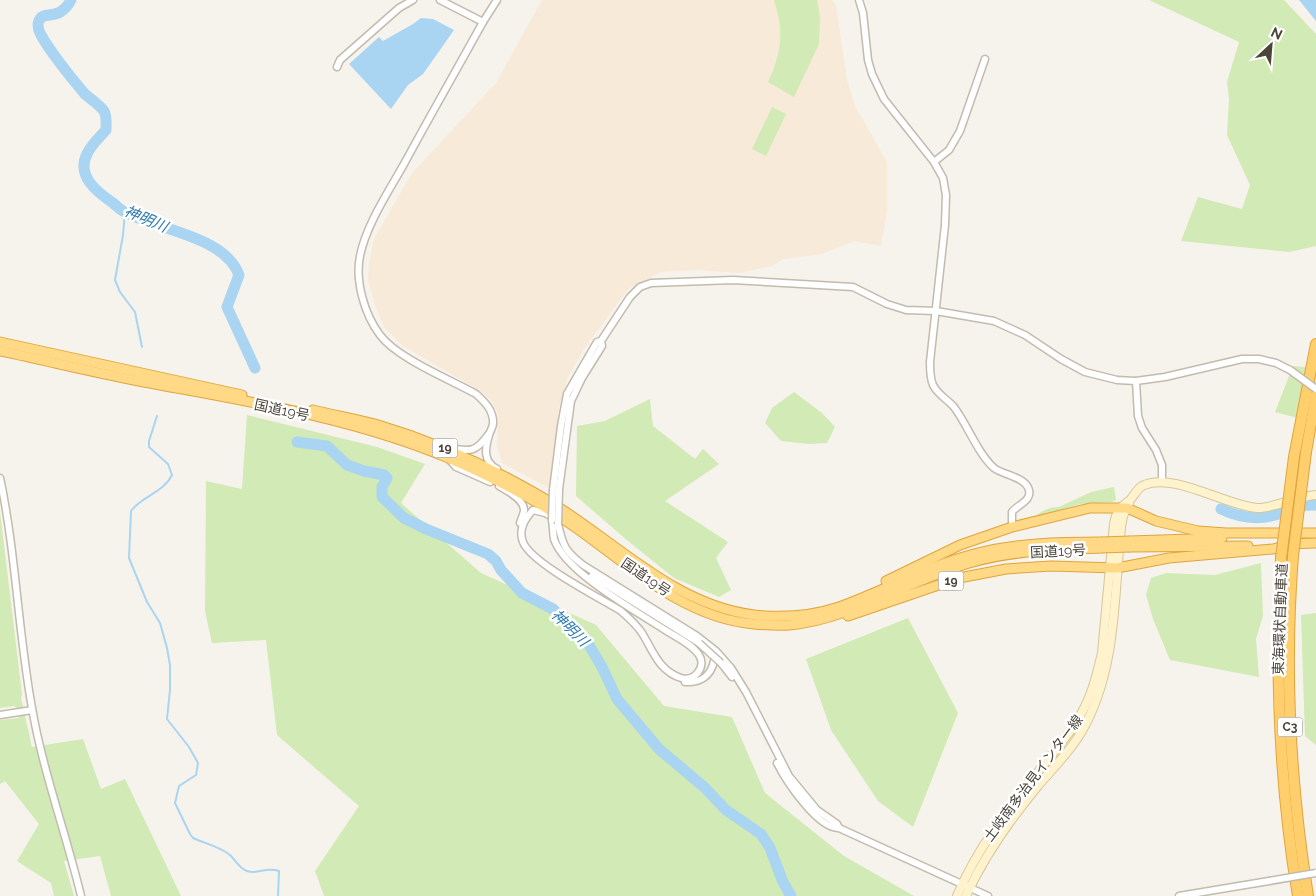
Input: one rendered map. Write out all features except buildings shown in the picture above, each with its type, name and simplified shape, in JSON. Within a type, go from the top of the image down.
[{"type":"highway","name":"国道19号","points":[[0,342],[374,424],[443,447],[492,470],[546,499],[578,519],[670,585],[688,595],[721,608],[755,615],[800,615],[837,608],[933,568],[974,554],[1012,546],[1060,542],[1101,545]]},
{"type":"highway","name":"東海環状自動車道","points":[[1298,896],[1286,815],[1279,727],[1278,617],[1281,558],[1294,457],[1316,344]]},
{"type":"highway","name":"国道19号","points":[[0,351],[120,378],[296,412],[376,432],[449,458],[502,483],[537,503],[573,526],[655,586],[699,609],[743,622],[791,625],[840,613],[943,571],[974,561],[1013,554],[1101,545],[1316,535]]},
{"type":"highway","name":"東海環状自動車道","points":[[1308,896],[1296,811],[1290,729],[1289,628],[1293,556],[1306,452],[1316,396]]},
{"type":"highway","name":"19","points":[[856,600],[886,581],[960,545],[1012,527],[1090,508],[1123,508],[1156,521],[1198,531],[1316,535]]},
{"type":"highway","name":"国道19号","points":[[1130,544],[1316,543]]},
{"type":"highway","name":"19","points":[[791,625],[817,625],[959,578],[1006,569],[1051,566],[1113,568],[1169,558],[1273,549],[1291,544]]},
{"type":"main road","points":[[1113,568],[1123,508],[1143,486],[1162,482],[1178,484],[1244,506],[1260,508],[1297,497],[1316,495]]},
{"type":"main road","name":"土岐南多治見インター線","points":[[957,896],[990,833],[1074,726],[1088,702],[1102,652],[1113,568]]},
{"type":"main road","name":"土岐南多治見インター線","points":[[966,896],[1005,828],[1082,732],[1097,702],[1108,661],[1113,568]]},
{"type":"street","points":[[337,67],[340,60],[384,21],[399,8],[413,0]]},
{"type":"street","points":[[440,0],[484,22]]},
{"type":"street","points":[[443,447],[471,451],[480,446],[493,425],[492,413],[486,403],[476,394],[394,349],[380,334],[369,315],[361,288],[360,256],[374,219],[497,0]]},
{"type":"street","points":[[859,0],[863,13],[868,60],[872,74],[884,99],[934,162],[944,178],[946,195],[945,225],[930,362],[933,385],[938,393],[954,408],[991,465],[1028,487],[1027,499],[1010,516],[1012,527]]},
{"type":"street","points":[[934,162],[949,150],[960,131],[985,59]]},
{"type":"street","points":[[634,570],[625,567],[594,544],[545,513],[533,510],[527,516],[522,528],[523,543],[532,554],[632,620],[658,661],[669,672],[683,679],[695,676],[699,672],[701,664],[699,655],[683,641],[602,588],[570,562],[554,540],[555,522],[556,489],[560,426],[567,394],[588,354],[597,342],[601,341],[630,297],[640,287],[651,283],[733,280],[852,286],[887,304],[906,310],[936,311],[994,322],[1025,335],[1061,359],[1086,372],[1118,380],[1136,381],[1166,377],[1242,359],[1259,359],[1276,363],[1290,370],[1316,389]]},
{"type":"street","points":[[1136,381],[1138,416],[1142,428],[1156,450],[1162,465],[1162,482]]},
{"type":"street","points":[[489,434],[486,452],[491,466],[542,494],[546,499]]},
{"type":"street","points":[[449,458],[456,467],[503,488],[522,503],[524,510],[517,532],[524,551],[543,566],[627,621],[637,631],[656,664],[666,676],[682,682],[694,683],[703,679],[717,662]]},
{"type":"street","points":[[0,478],[11,550],[24,664],[32,710],[44,762],[75,868],[81,896]]},
{"type":"street","points":[[555,522],[561,540],[569,554],[583,565],[697,636],[716,650],[731,668],[746,692],[789,776],[817,810],[840,828]]},
{"type":"street","points":[[570,562],[699,643],[732,676],[751,708],[781,772],[815,814],[835,828],[840,828],[988,896]]},
{"type":"street","points":[[0,715],[32,710]]},
{"type":"street","points":[[1179,896],[1316,874]]},
{"type":"shaded area","points":[[542,0],[832,0],[836,5],[847,80],[855,106],[887,162],[887,211],[881,246],[854,241],[822,254],[783,259],[772,266],[739,273],[698,270],[661,272],[628,289],[584,349],[568,377],[559,407],[549,488],[502,463],[497,446],[498,414],[491,400],[479,390],[403,346],[384,327],[368,281],[369,262],[374,239],[412,173],[496,83]]},
{"type":"green space","points":[[774,0],[817,0],[820,16],[819,44],[794,97],[768,82],[779,51],[780,42],[779,22]]},
{"type":"green space","points":[[1149,0],[1284,0],[1316,34],[1316,246],[1289,252],[1181,241],[1198,197],[1242,209],[1250,185],[1227,135],[1229,99],[1227,82],[1239,42]]},
{"type":"green space","points":[[772,107],[786,114],[766,156],[752,149]]},
{"type":"green space","points":[[1293,366],[1316,368],[1316,423],[1275,412]]},
{"type":"green space","points":[[794,392],[822,413],[835,427],[827,443],[809,444],[781,441],[765,423],[772,408]]},
{"type":"green space","points":[[650,399],[653,426],[695,459],[703,449],[719,464],[665,501],[728,542],[716,558],[731,590],[719,597],[674,578],[576,496],[577,426],[605,421]]},
{"type":"green space","points":[[247,415],[377,447],[425,464],[401,503],[481,573],[596,625],[664,706],[732,717],[765,793],[844,856],[914,896],[324,896],[315,871],[359,806],[277,735],[266,640],[212,643],[205,611],[206,481],[242,489]]},
{"type":"green space","points":[[1114,487],[1116,500],[1111,502],[1080,504],[1034,518],[1052,507],[1059,507],[1091,492]]},
{"type":"green space","points":[[0,512],[21,698],[32,747],[83,739],[101,789],[125,779],[181,896],[111,896],[100,856],[64,861],[74,896],[54,896],[51,883],[17,861],[39,824],[5,781],[0,784],[0,720],[19,718],[15,706],[0,708]]},
{"type":"green space","points":[[1261,563],[1263,616],[1256,639],[1259,677],[1170,660],[1153,619],[1146,595],[1151,578],[1166,573],[1215,575]]},
{"type":"green space","points":[[1316,613],[1316,745],[1305,736],[1301,615]]},
{"type":"green space","points":[[908,618],[958,713],[913,827],[878,801],[831,730],[806,659]]},
{"type":"water","points":[[1299,0],[1316,0],[1316,21]]},
{"type":"water","points":[[421,18],[433,19],[454,30],[423,74],[408,85],[391,109],[349,64],[379,37],[383,41]]},
{"type":"waterway","name":"神明川","points":[[71,0],[62,11],[42,17],[38,26],[44,40],[60,64],[84,93],[100,106],[105,113],[106,130],[91,148],[84,162],[86,176],[101,194],[123,211],[205,243],[220,251],[231,262],[239,275],[227,307],[255,368]]},
{"type":"waterway","points":[[125,212],[115,280],[120,292],[135,312],[142,347]]},
{"type":"waterway","points":[[157,416],[149,447],[168,464],[172,475],[163,486],[131,511],[129,558],[147,602],[160,623],[167,648],[170,665],[167,719],[189,747],[198,763],[196,775],[179,786],[175,803],[193,838],[226,852],[244,870],[251,872],[270,869],[279,871],[278,896]]},
{"type":"waterway","name":"神明川","points":[[297,442],[327,446],[347,465],[384,475],[387,478],[382,487],[382,497],[404,518],[488,554],[522,593],[553,609],[586,640],[602,667],[617,699],[659,749],[704,787],[726,810],[761,834],[770,848],[783,882],[791,896]]},
{"type":"waterway","points":[[1221,509],[1233,514],[1258,518],[1271,516],[1298,507],[1316,505]]}]
